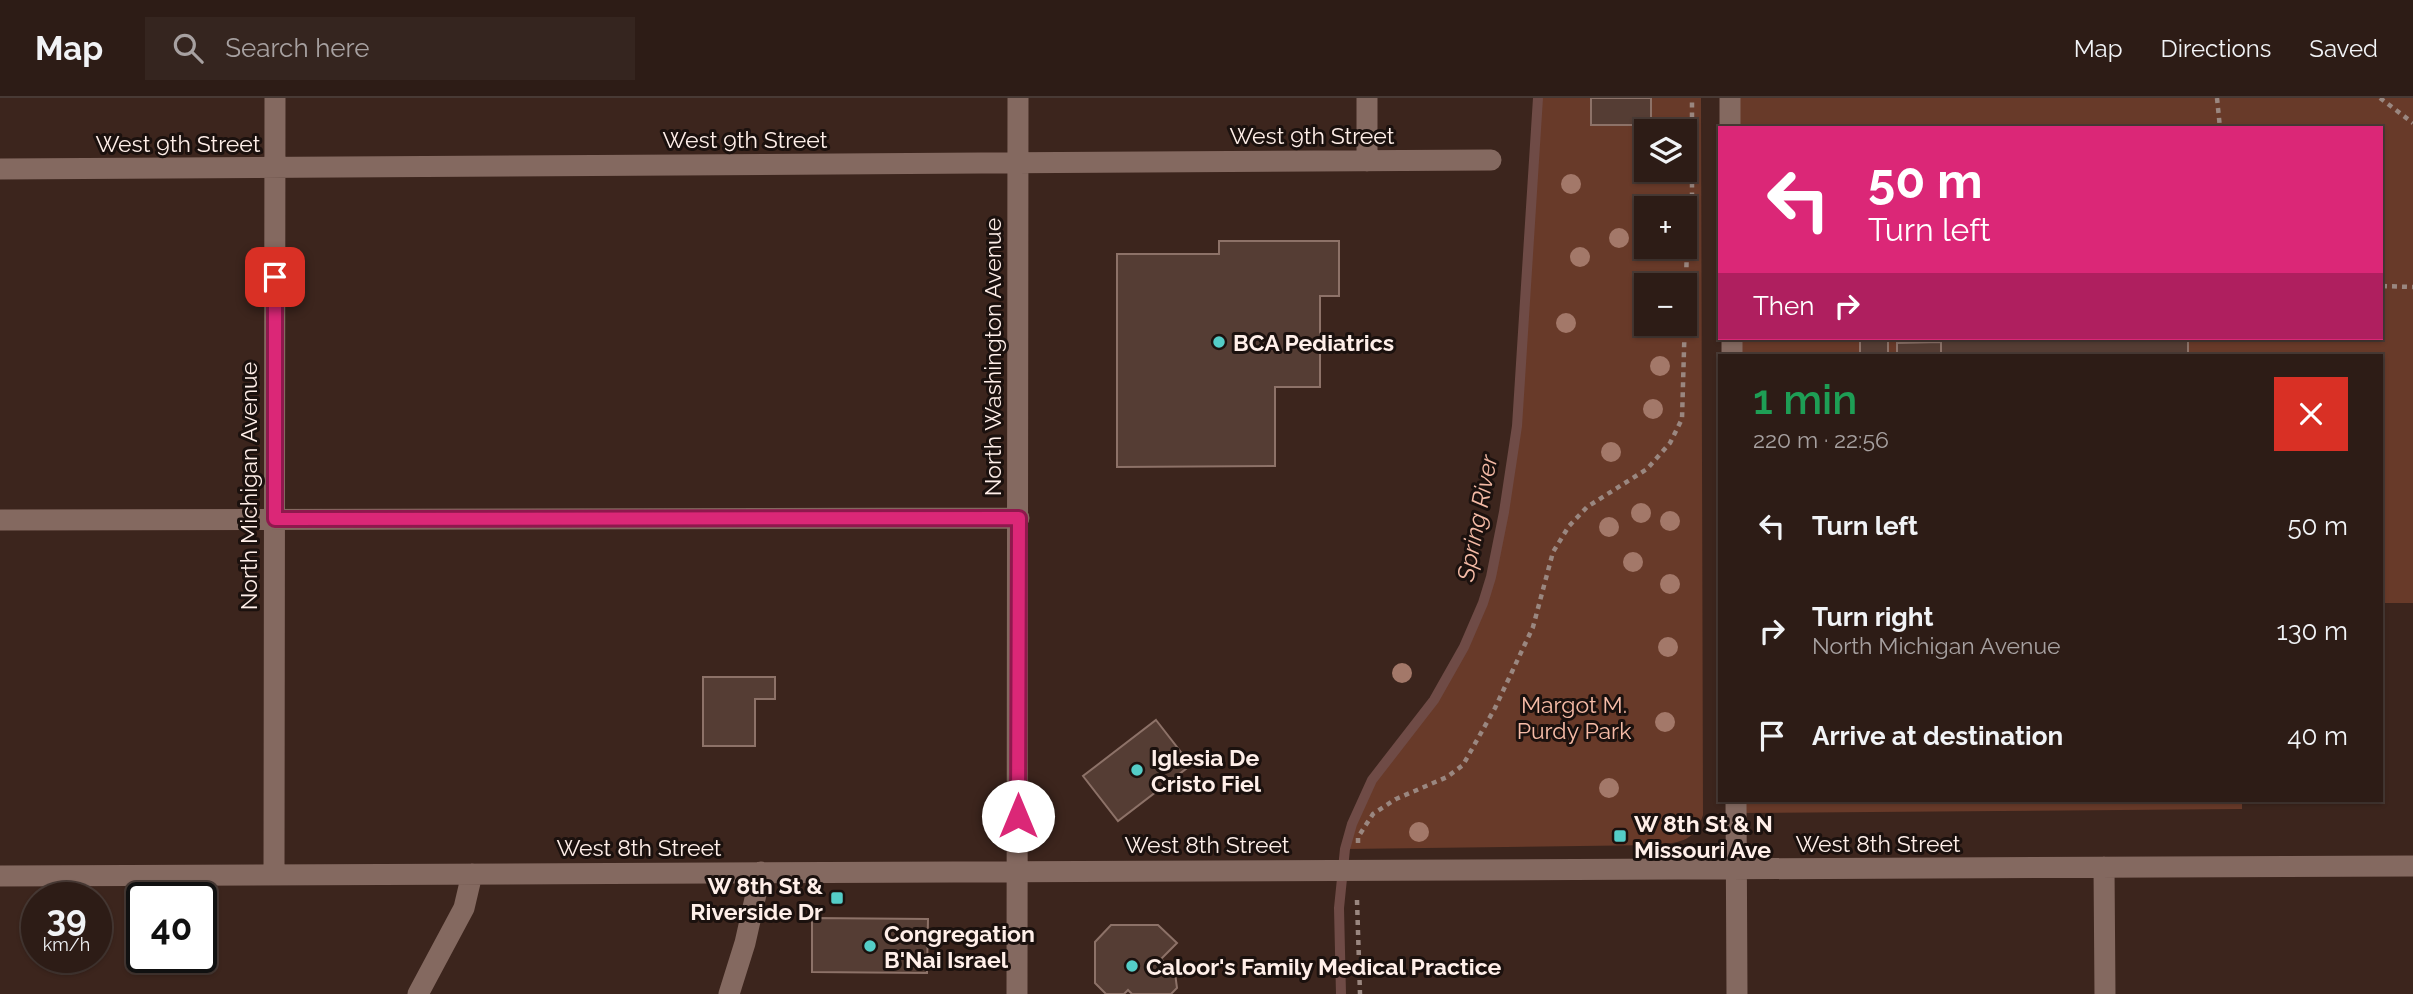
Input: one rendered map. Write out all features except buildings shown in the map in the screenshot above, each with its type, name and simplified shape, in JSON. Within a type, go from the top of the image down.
[{"type":"street","name":"North Michigan Avenue","points":[[274,874],[275,98]]},
{"type":"street","name":"North Washington Avenue","points":[[1017,994],[1018,98]]},
{"type":"street","points":[[1367,98],[1367,161]]},
{"type":"street","points":[[1730,98],[1730,126]]},
{"type":"street","name":"West 9th Street","points":[[0,169],[1490,160]]},
{"type":"street","points":[[0,520],[1019,518]]},
{"type":"street","points":[[1736,802],[1737,994]]},
{"type":"street","name":"West 8th Street","points":[[0,876],[2413,866]]},
{"type":"street","points":[[2104,867],[2105,994]]},
{"type":"street","points":[[729,994],[745,943],[761,872]]},
{"type":"street","points":[[418,994],[464,908],[472,874]]},
{"type":"path","points":[[1358,851],[1358,837],[1373,814],[1396,799],[1447,777],[1463,765],[1495,708],[1533,627],[1553,552],[1569,526],[1587,507],[1647,468],[1670,443],[1682,419],[1685,391],[1687,247],[1692,205],[1692,98]]},
{"type":"path","points":[[2217,98],[2220,126]]},
{"type":"path","points":[[2380,98],[2413,123]]},
{"type":"path","points":[[2383,286],[2413,287]]},
{"type":"path","points":[[1357,892],[1360,994]]},
{"type":"green space","name":"Margot M. Purdy Park","points":[[1538,98],[1701,98],[1703,815],[1696,830],[1686,839],[1657,845],[1345,849],[1352,824],[1372,780],[1434,700],[1464,647],[1491,577],[1517,426]]},
{"type":"green space","points":[[1730,98],[2413,98],[2413,603],[2383,603],[2383,354],[1732,354],[1732,340],[2383,340],[2383,126],[1730,126]]},
{"type":"green space","points":[[1736,802],[2242,802],[2242,809],[1736,813]]},
{"type":"waterway","name":"Spring River","points":[[1341,994],[1339,908],[1345,849],[1352,824],[1372,780],[1434,700],[1464,647],[1491,577],[1517,426],[1538,98]]},
{"type":"place","name":"BCA Pediatrics","points":[[1219,342]]},
{"type":"place","name":"Iglesia De Cristo Fiel","points":[[1137,770]]},
{"type":"place","name":"W 8th St & N Missouri Ave","points":[[1620,836]]},
{"type":"place","name":"W 8th St & Riverside Dr","points":[[837,898]]},
{"type":"place","name":"Congregation B'Nai Israel","points":[[870,946]]},
{"type":"place","name":"Caloor's Family Medical Practice","points":[[1132,966]]},
{"type":"route","points":[[275,277],[275,519],[1019,518],[1018,816]]}]
